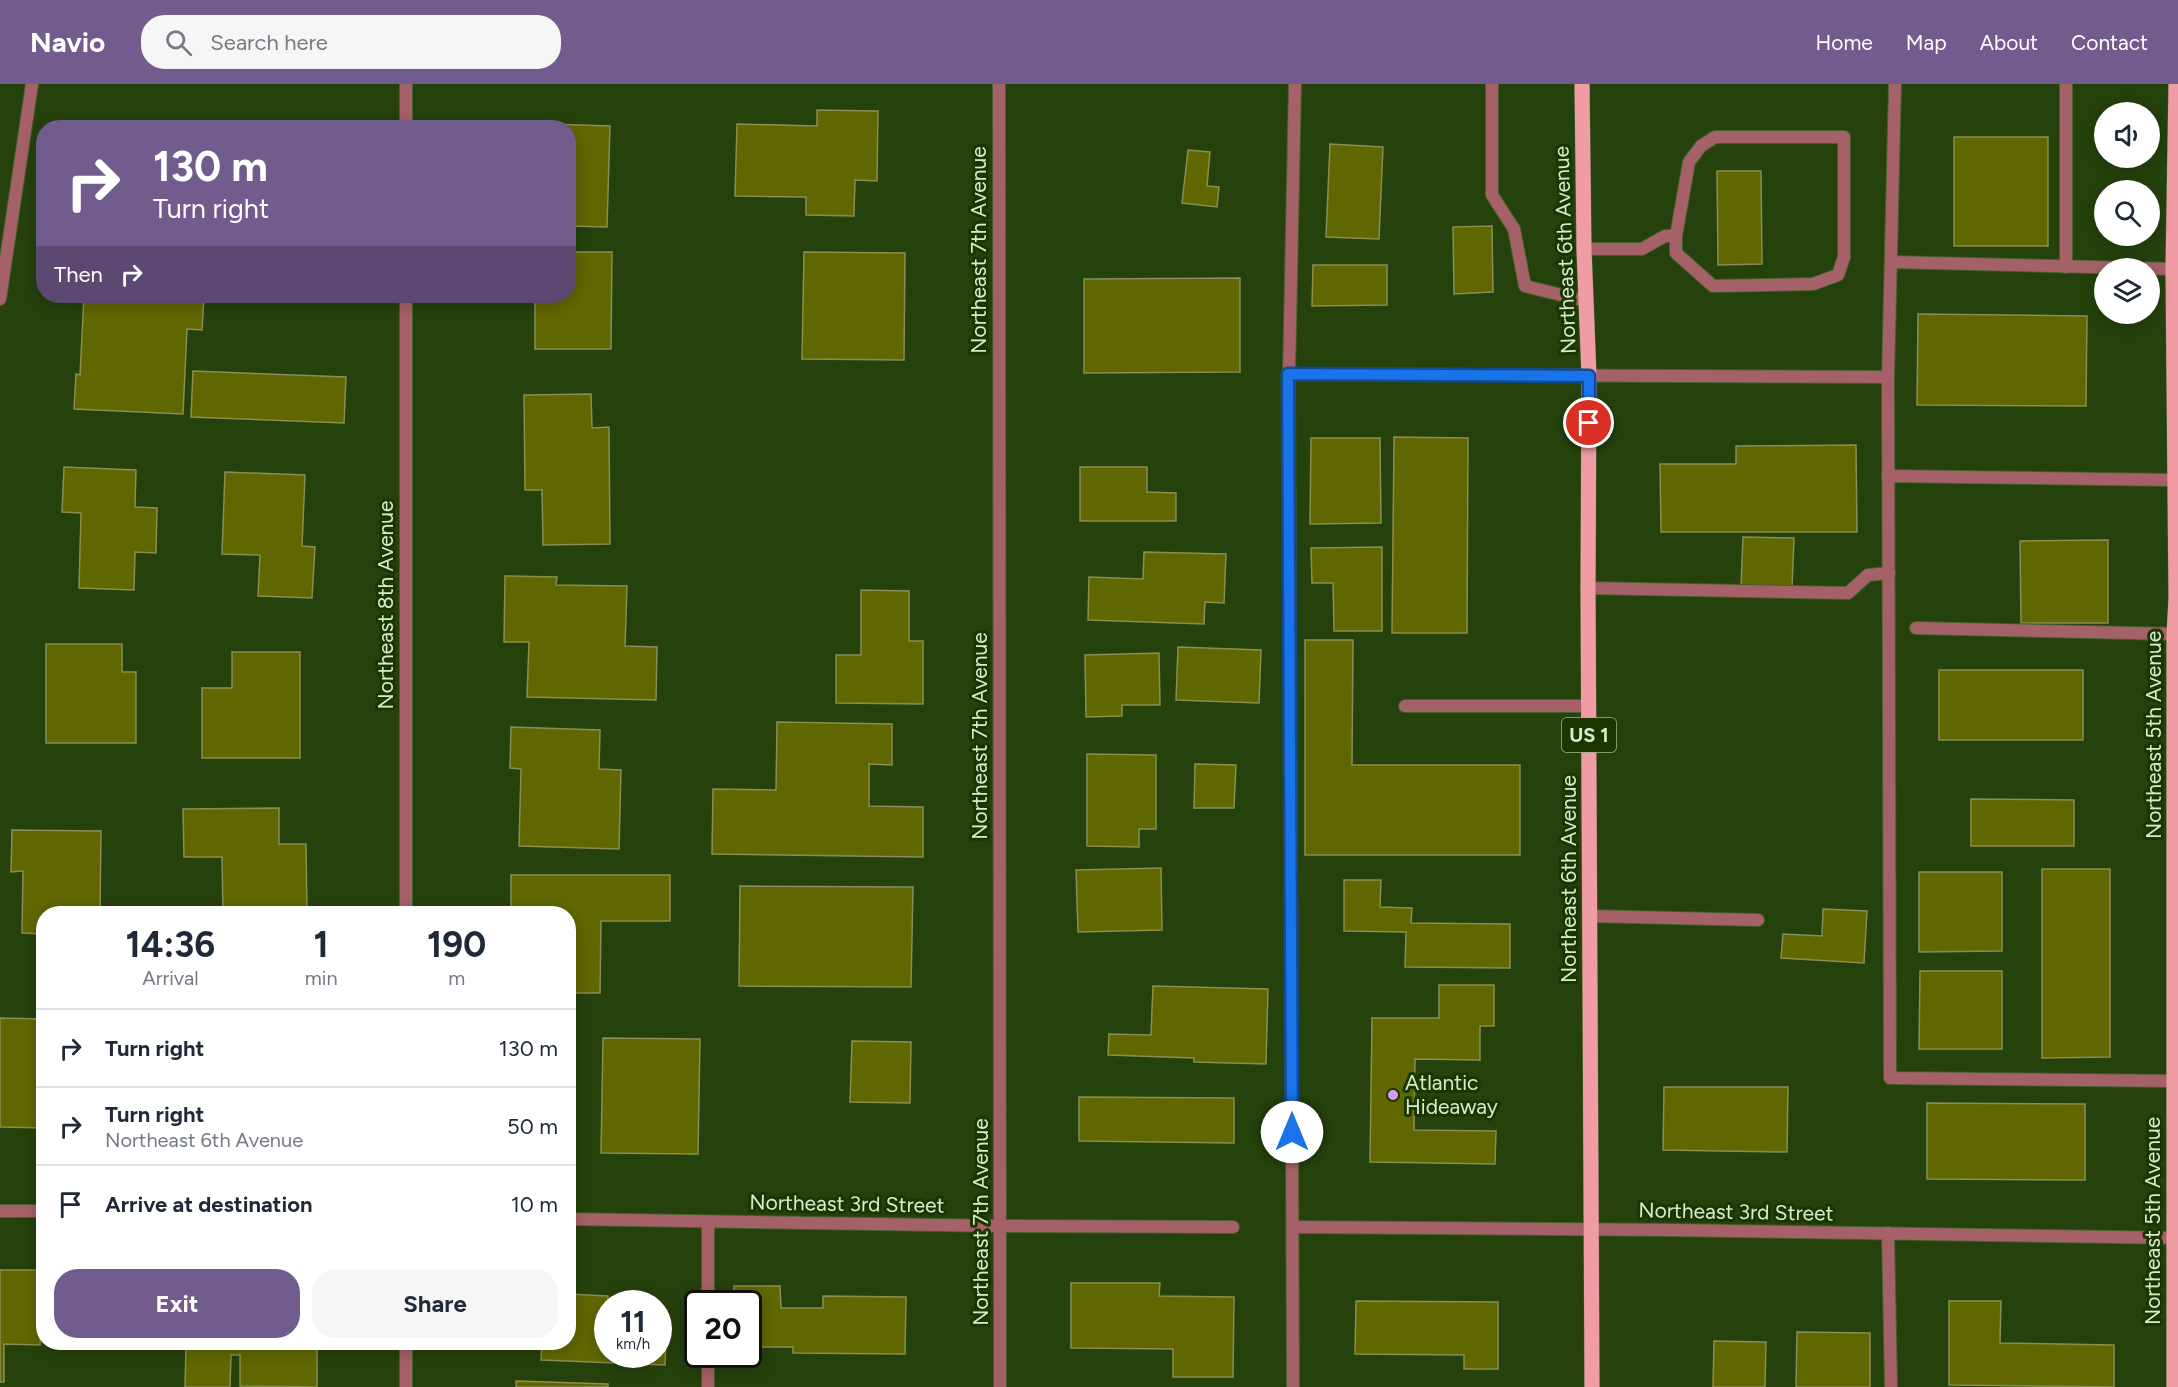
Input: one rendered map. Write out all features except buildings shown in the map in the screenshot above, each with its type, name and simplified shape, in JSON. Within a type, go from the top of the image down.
[{"type":"main road","name":"Northeast 6th Avenue","points":[[1582,84],[1584,249],[1589,376],[1592,1387]]},
{"type":"main road","name":"Northeast 5th Avenue","points":[[2174,1387],[2176,707],[2174,634],[2177,599],[2173,269],[2176,84]]},
{"type":"street","points":[[0,299],[32,84]]},
{"type":"street","points":[[406,84],[406,120]]},
{"type":"street","name":"Northeast 7th Avenue","points":[[999,84],[1000,1387]]},
{"type":"street","points":[[1293,1387],[1288,374],[1295,84]]},
{"type":"street","points":[[1492,84],[1492,195],[1514,229],[1525,286],[1586,300]]},
{"type":"street","points":[[1895,84],[1888,377],[1890,1078],[2176,1081]]},
{"type":"street","points":[[2066,84],[2066,267]]},
{"type":"street","points":[[1844,136],[1844,257],[1838,275],[1813,284],[1713,286],[1676,254],[1676,236],[1689,162],[1701,146],[1715,137],[1844,136]]},
{"type":"street","points":[[1584,249],[1642,249],[1665,236],[1676,236]]},
{"type":"street","points":[[1891,262],[2173,269]]},
{"type":"street","name":"Northeast 8th Avenue","points":[[406,303],[406,906]]},
{"type":"street","points":[[1288,374],[1888,377]]},
{"type":"street","points":[[1888,476],[2174,480]]},
{"type":"street","points":[[1588,588],[1848,593],[1868,575],[1889,573]]},
{"type":"street","points":[[1916,628],[2174,634]]},
{"type":"street","points":[[1405,706],[1590,706]]},
{"type":"street","points":[[1589,916],[1758,920]]},
{"type":"street","points":[[0,1211],[36,1211]]},
{"type":"street","name":"Northeast 3rd Street","points":[[576,1219],[1233,1227]]},
{"type":"street","points":[[708,1221],[708,1290]]},
{"type":"street","name":"Northeast 3rd Street","points":[[1293,1227],[2176,1238]]},
{"type":"street","points":[[1888,1233],[1891,1387]]},
{"type":"street","points":[[406,1350],[406,1387]]},
{"type":"street","points":[[708,1368],[708,1387]]},
{"type":"place","name":"Atlantic Hideaway","points":[[1393,1095]]},
{"type":"route","points":[[1292,1132],[1288,374],[1589,376],[1589,423]]}]
